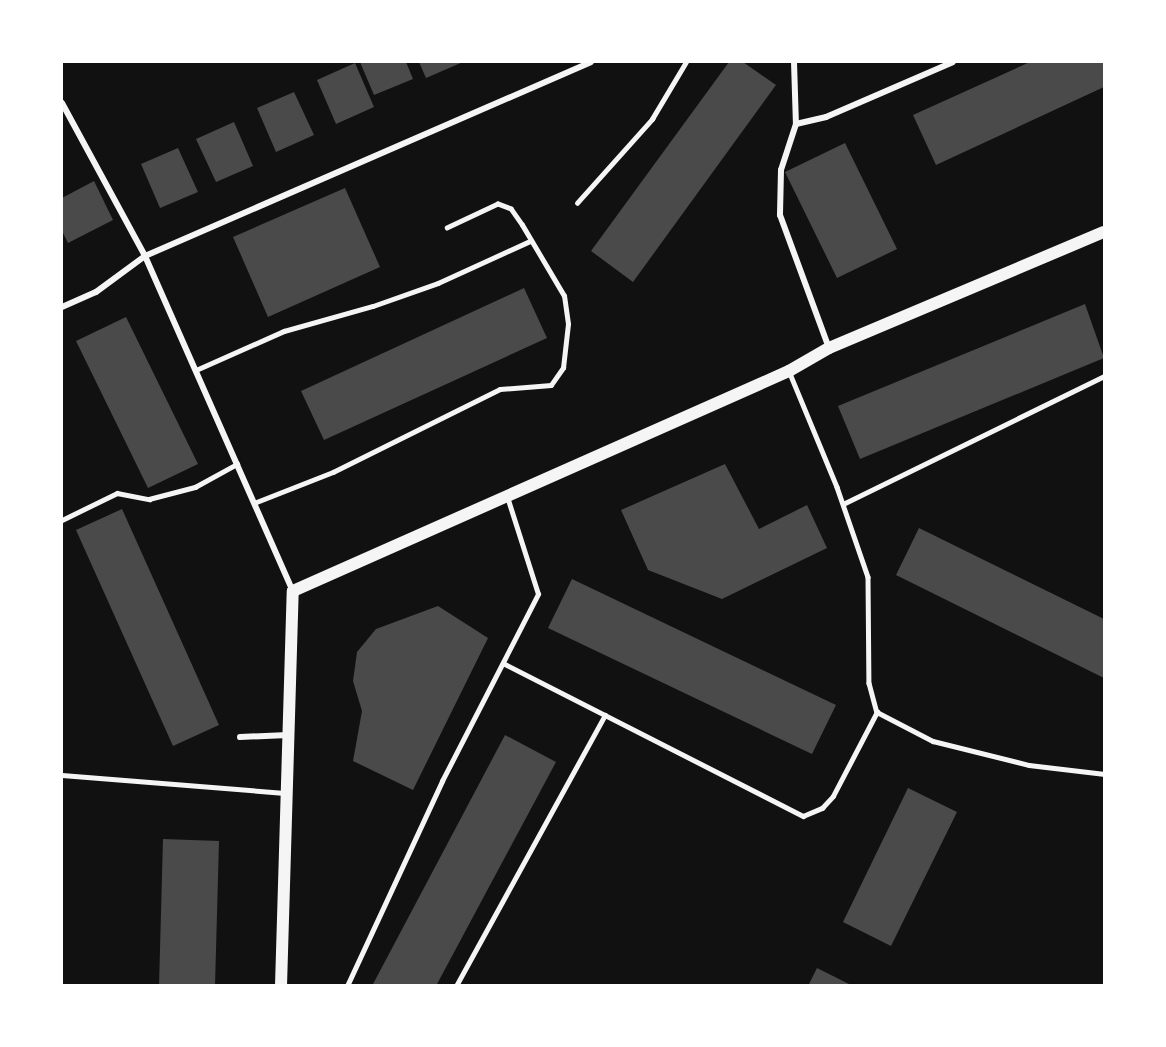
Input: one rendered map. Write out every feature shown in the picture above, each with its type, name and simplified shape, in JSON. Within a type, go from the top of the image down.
[{"type":"main road","points":[[281,986],[293,591],[789,371],[829,348],[1104,232]]},
{"type":"street","points":[[62,307],[96,292],[145,256],[591,62]]},
{"type":"street","points":[[794,62],[796,124],[781,170],[780,215],[829,348]]},
{"type":"street","points":[[796,124],[826,117],[953,62]]},
{"type":"street","points":[[62,103],[145,256],[293,591]]},
{"type":"street","points":[[240,737],[289,735]]},
{"type":"lane","points":[[577,203],[651,119],[686,62]]},
{"type":"lane","points":[[254,503],[333,472],[500,389],[551,386],[563,369],[568,324],[564,296],[511,209],[498,204],[447,228]]},
{"type":"lane","points":[[196,370],[284,331],[373,306],[438,283],[530,241]]},
{"type":"lane","points":[[503,663],[804,816],[822,808],[833,795],[877,712],[868,683],[868,577],[843,504],[789,371]]},
{"type":"lane","points":[[843,504],[1104,376]]},
{"type":"lane","points":[[62,520],[117,493],[149,499],[195,487],[237,464]]},
{"type":"lane","points":[[347,986],[441,781],[538,594],[507,497]]},
{"type":"lane","points":[[877,712],[933,741],[1029,765],[1104,774]]},
{"type":"lane","points":[[456,986],[605,715]]},
{"type":"lane","points":[[62,775],[287,793]]},
{"type":"building","points":[[360,62],[406,62],[413,79],[374,95]]},
{"type":"building","points":[[419,62],[463,62],[426,78]]},
{"type":"building","points":[[729,62],[743,62],[776,85],[633,282],[591,251]]},
{"type":"building","points":[[1030,62],[1104,62],[1104,87],[936,165],[913,115]]},
{"type":"building","points":[[355,63],[374,107],[336,124],[317,80]]},
{"type":"building","points":[[294,92],[314,135],[276,152],[257,108]]},
{"type":"building","points":[[234,122],[253,166],[216,182],[196,139]]},
{"type":"building","points":[[845,143],[897,249],[837,278],[785,172]]},
{"type":"building","points":[[178,148],[198,192],[160,208],[141,164]]},
{"type":"building","points":[[94,181],[113,220],[68,243],[62,231],[62,198]]},
{"type":"building","points":[[345,188],[380,267],[268,317],[233,237]]},
{"type":"building","points":[[524,288],[547,338],[324,440],[301,391]]},
{"type":"building","points":[[1085,304],[1104,358],[860,459],[838,406]]},
{"type":"building","points":[[126,317],[198,464],[148,488],[76,341]]},
{"type":"building","points":[[725,464],[759,529],[807,505],[827,548],[722,599],[648,570],[621,510]]},
{"type":"building","points":[[122,509],[219,725],[173,746],[76,530]]},
{"type":"building","points":[[919,528],[1104,619],[1104,678],[896,575]]},
{"type":"building","points":[[572,579],[836,705],[812,754],[548,628]]},
{"type":"building","points":[[438,606],[488,638],[413,790],[353,761],[362,711],[353,681],[357,652],[376,629]]},
{"type":"building","points":[[505,735],[556,762],[436,986],[372,986]]},
{"type":"building","points":[[908,788],[957,812],[891,946],[843,922]]},
{"type":"building","points":[[163,839],[219,841],[215,986],[159,986]]},
{"type":"building","points":[[817,968],[853,986],[808,986]]}]
